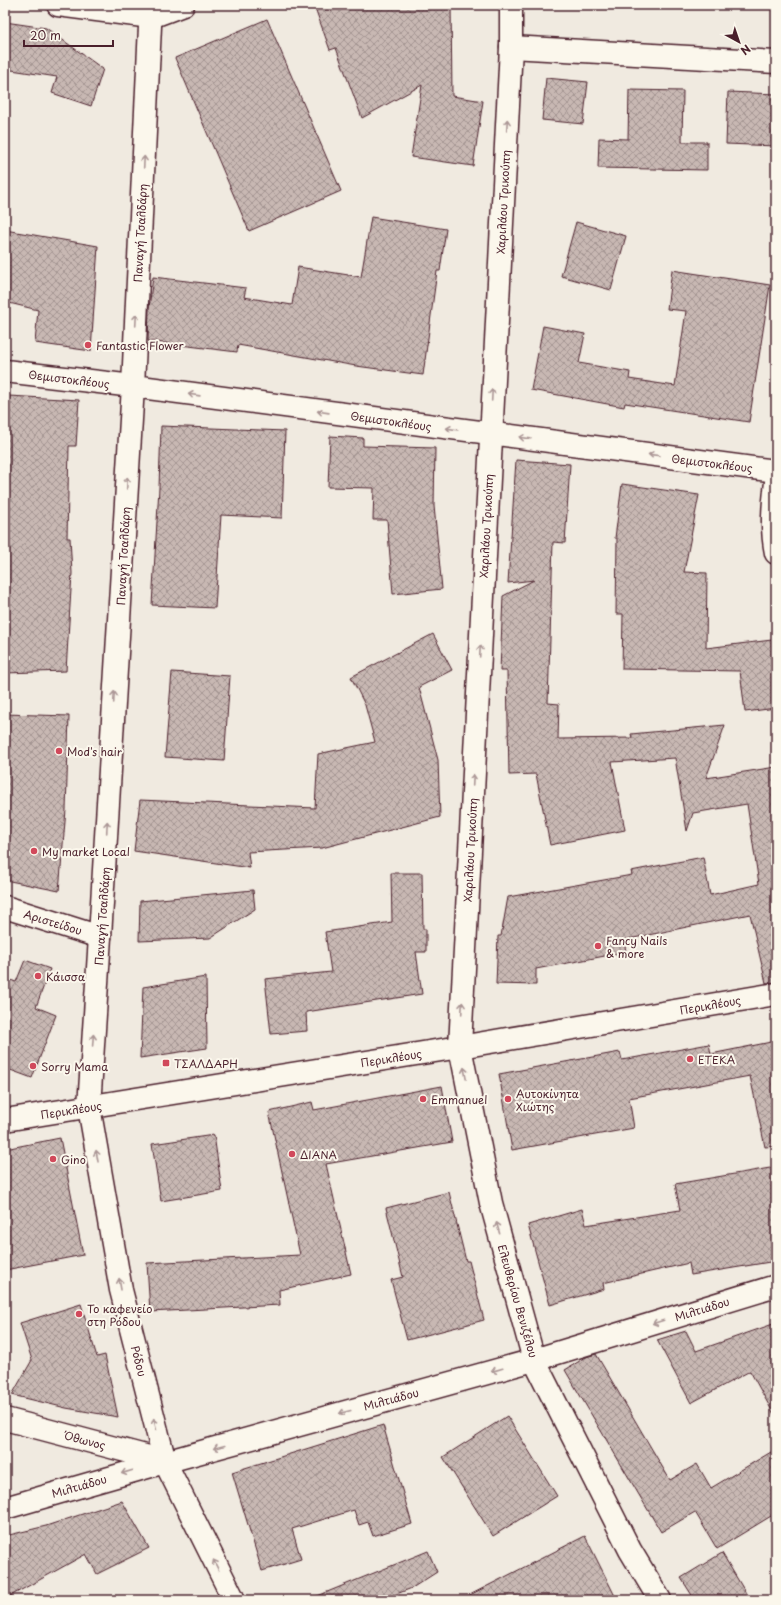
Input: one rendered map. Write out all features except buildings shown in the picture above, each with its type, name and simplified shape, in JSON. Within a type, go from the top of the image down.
[{"type":"street","points":[[58,5],[151,11],[183,5]]},
{"type":"street","name":"Χαριλάου Τρικούπη","points":[[460,1047],[490,434],[511,47],[511,5]]},
{"type":"street","name":"Παναγή Τσαλδάρη","points":[[89,1107],[133,386],[151,11]]},
{"type":"street","points":[[511,47],[776,62]]},
{"type":"street","name":"Θεμιστοκλέους","points":[[5,371],[133,386],[776,471]]},
{"type":"street","points":[[776,482],[773,508],[774,543],[776,553]]},
{"type":"street","name":"Αριστείδου","points":[[5,907],[100,937]]},
{"type":"street","name":"Περικλέους","points":[[5,1120],[460,1047],[776,994]]},
{"type":"street","name":"Ελευθερίου Βενιζέλου","points":[[460,1047],[491,1203],[534,1360],[630,1550],[660,1600]]},
{"type":"street","name":"Ρόδου","points":[[89,1107],[120,1290],[164,1462],[234,1600]]},
{"type":"street","name":"Μιλτιάδου","points":[[5,1508],[164,1462],[534,1360],[776,1286]]},
{"type":"street","name":"Όθωνος","points":[[5,1419],[164,1462]]},
{"type":"place","name":"Fantastic Flower","points":[[88,345]]},
{"type":"place","name":"Mod's hair","points":[[59,751]]},
{"type":"place","name":"My market Local","points":[[34,851]]},
{"type":"place","name":"Fancy Nails & more","points":[[598,946]]},
{"type":"place","name":"Κάισσα","points":[[38,976]]},
{"type":"place","name":"ΕΤΕΚΑ","points":[[690,1059]]},
{"type":"place","name":"ΤΣΑΛΔΑΡΗ","points":[[166,1063]]},
{"type":"place","name":"Sorry Mama","points":[[33,1066]]},
{"type":"place","name":"Emmanuel","points":[[423,1099]]},
{"type":"place","name":"Αυτοκίνητα Χιώτης","points":[[508,1099]]},
{"type":"place","name":"ΔΙΑΝΑ","points":[[292,1154]]},
{"type":"place","name":"Gino","points":[[53,1159]]},
{"type":"place","name":"Το καφενείο στη Ρόδου","points":[[79,1314]]}]
